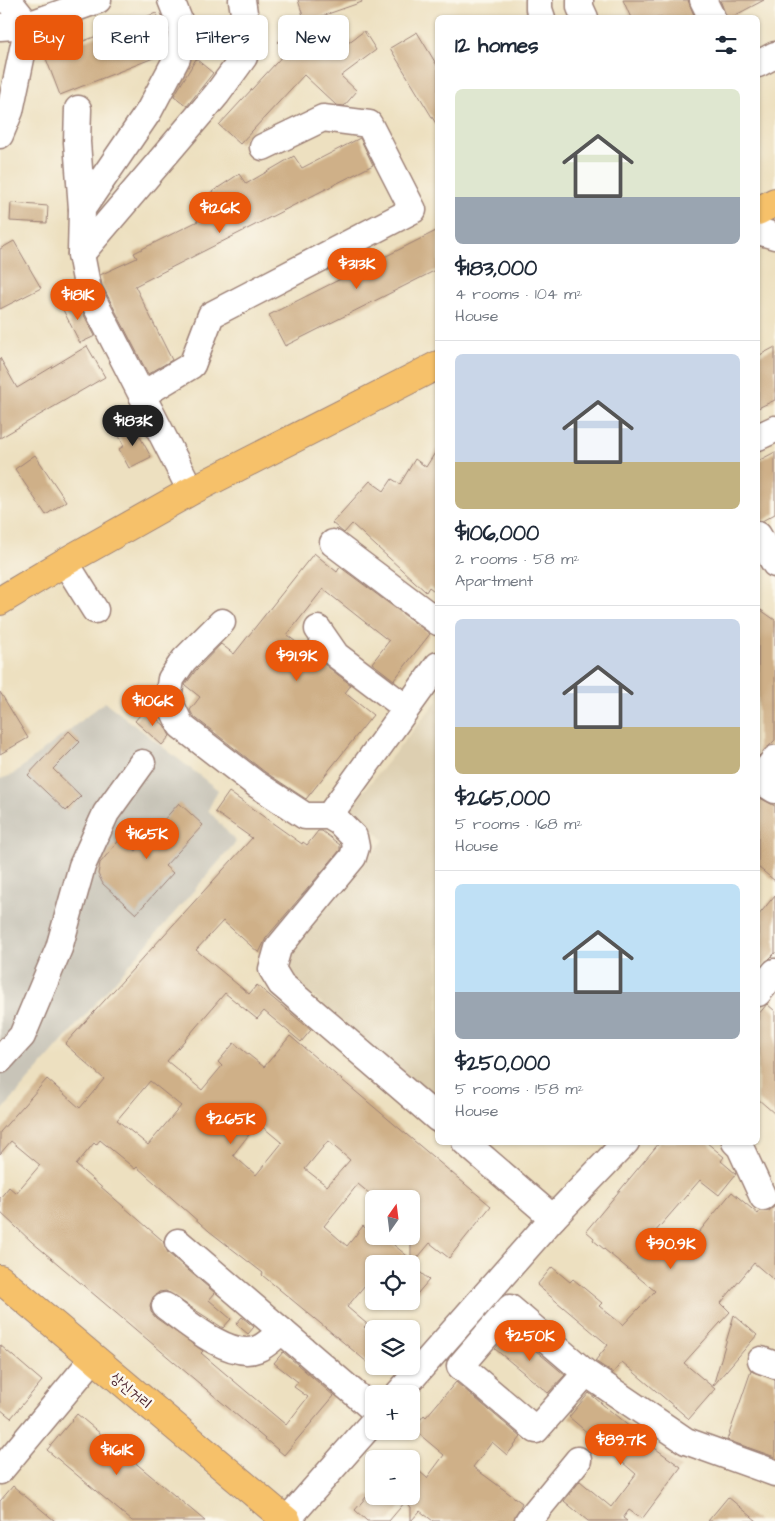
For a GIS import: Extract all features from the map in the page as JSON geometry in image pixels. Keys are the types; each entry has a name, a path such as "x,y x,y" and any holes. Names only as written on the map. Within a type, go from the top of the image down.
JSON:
{"main road":[{"path":"760,210 775,202"},
{"path":"0,601 191,491 435,366"},
{"name":"상신거리","path":"0,1279 287,1521"}],"street":[{"path":"8,0 20,15"},
{"path":"56,15 98,0"},
{"path":"82,209 149,111 177,58 182,28 171,0"},
{"path":"81,254 217,94 244,57 248,39 242,0"},
{"path":"539,0 541,15"},
{"path":"580,0 580,7 584,15"},
{"path":"703,0 710,15"},
{"path":"0,27 15,26"},
{"path":"760,63 775,55"},
{"path":"0,135 10,111 21,60"},
{"path":"78,108 77,142 82,209 81,254 88,290 191,491"},
{"path":"142,396 192,366 211,315 412,210 368,124 323,118 263,147"},
{"path":"760,232 775,236"},
{"path":"760,436 775,429"},
{"path":"764,533 775,564"},
{"path":"333,543 435,620"},
{"path":"65,562 95,610"},
{"path":"222,622 184,660 171,679 168,699 181,726 256,784 305,816 328,816 339,822 354,838 356,847 353,857 278,948 272,968 281,984 435,1116"},
{"path":"318,629 336,655 406,708"},
{"path":"328,816 435,669"},
{"path":"760,779 775,759"},
{"path":"0,1060 22,1036 59,948 82,866 106,813 142,763"},
{"path":"760,781 775,790"},
{"path":"760,991 775,972"},
{"path":"468,1145 553,1218"},
{"path":"406,1385 553,1218 623,1145"},
{"path":"739,1145 763,1197"},
{"path":"178,1242 365,1402"},
{"path":"164,1306 206,1336 236,1351 256,1350 282,1331"},
{"path":"586,1373 536,1430 460,1366 510,1308 586,1373 686,1441 775,1473"},
{"path":"5,1456 93,1359"},
{"path":"287,1521 365,1431"},
{"path":"528,1521 578,1460"}],"shaded area":[{"path":"105,702 218,790 208,810 236,842 0,1113 0,779 12,775"},
{"path":"435,703 435,1094 432,1097 286,973 286,955 384,840 350,808"}],"building":[{"path":"298,0 361,0 362,2 325,15 303,15"},
{"path":"623,0 688,0 694,15 630,15"},
{"path":"720,0 764,0 736,15 726,15"},
{"path":"364,31 376,50 341,76 357,91 344,106 336,105 304,75 240,144 219,125 279,60 349,60 349,42"},
{"path":"417,32 435,62 435,122 390,48"},
{"path":"93,37 93,60 148,60 60,95 47,60 83,60 83,41"},
{"path":"195,60 213,73 187,106 174,96"},
{"path":"360,138 373,165 135,286 172,360 148,374 102,285 100,275 137,258 134,253 198,221 189,207 239,174 246,184 294,156 302,168"},
{"path":"11,203 48,206 47,223 10,221"},
{"path":"435,232 435,271 285,346 269,315"},
{"path":"14,241 41,288 0,309 0,249"},
{"path":"75,298 95,336 80,343 61,306"},
{"path":"87,346 105,377 0,438 0,358 17,388"},
{"path":"775,347 775,400 760,407 760,355"},
{"path":"133,424 151,457 129,468 119,449 124,446 117,432"},
{"path":"775,452 775,514 762,521 760,520 760,460"},
{"path":"435,453 435,592 429,587 426,592 352,524 344,533 332,523 370,481 384,491 392,479 400,484 415,459 426,467"},
{"path":"35,455 66,501 46,515 15,469"},
{"path":"314,553 337,572 340,567 430,634 394,680 372,663 389,641 323,589 287,635 351,685 345,693 373,715 306,799 265,772 193,716 190,710 200,697 185,685 196,670 221,644 234,654"},
{"path":"760,609 775,620 775,740 760,755"},
{"path":"0,692 28,738 0,754"},
{"path":"145,709 164,725 170,736 162,745 135,721"},
{"path":"69,731 80,742 53,769 81,796 66,811 28,775"},
{"path":"229,792 302,844 303,842 307,845 318,831 322,831 340,845 340,850 266,938 259,953 223,921 196,950 249,994 257,985 311,1030 301,1042 264,1011 257,1019 225,993 167,1061 202,1090 222,1066 218,1062 234,1043 264,1067 290,1036 491,1206 449,1258 430,1243 420,1255 411,1255 411,1245 420,1245 420,1190 365,1190 358,1184 324,1226 347,1246 363,1226 365,1228 365,1245 394,1245 406,1255 365,1255 365,1285 347,1307 365,1322 365,1360 262,1275 263,1273 209,1231 137,1167 135,1169 100,1140 96,1145 94,1143 76,1165 163,1241 168,1253 215,1293 209,1300 231,1319 223,1328 166,1291 159,1292 153,1297 150,1305 151,1312 156,1318 203,1351 201,1353 286,1425 308,1397 294,1387 298,1382 274,1363 283,1352 334,1396 284,1455 32,1242 0,1212 0,1198 9,1187 16,1193 40,1165 11,1141 0,1154 0,1132 47,1079 80,1108 104,1079 65,1044 252,838 215,812","holes":["150,1081 181,1106 148,1145 117,1120","258,1123 282,1143 256,1175 233,1155","328,1141 350,1160 327,1186 305,1169"]},
{"path":"760,798 775,806 775,881 760,869"},
{"path":"179,803 203,825 165,866 173,873 136,914 103,884 98,874 100,863 121,838 136,851"},
{"path":"775,895 775,953 760,968 760,914"},
{"path":"767,1004 775,1011 775,1114 760,1101 760,1013"},
{"path":"658,1145 710,1145 724,1157 721,1161 736,1174 719,1195 700,1180 654,1233 680,1255 732,1192 758,1214 760,1211 769,1211 775,1206 775,1281 754,1263 721,1303 730,1312 684,1363 715,1389 689,1419 622,1362 613,1373 595,1361 608,1345 537,1285 552,1267 570,1282 573,1279 602,1303 599,1306 623,1325 655,1291 593,1240 594,1238 586,1231"},
{"path":"420,1272 429,1280 420,1290"},
{"path":"734,1315 757,1335 713,1386"},
{"path":"242,1317 254,1327 248,1334 236,1324"},
{"path":"511,1330 565,1375 548,1393 495,1349"},
{"path":"0,1345 42,1381 11,1418 0,1409"},
{"path":"751,1371 775,1380 775,1457 727,1440"},
{"path":"456,1382 521,1437 507,1455 492,1442 473,1467 522,1503 513,1521 433,1521 420,1511 411,1521 411,1507 409,1505 420,1505 420,1472 427,1478 444,1455 420,1435 420,1420 424,1415 426,1417"},
{"path":"589,1393 656,1449 681,1467 642,1519 629,1510 623,1518 627,1521 588,1521 564,1501 580,1481 611,1507 636,1474 569,1417"},
{"path":"77,1414 205,1521 132,1521 47,1450"},
{"path":"13,1486 55,1521 0,1521 0,1501"},
{"path":"728,1497 757,1521 708,1521"},
{"path":"365,1498 365,1505 402,1505 389,1521 367,1521 355,1510"}]}
